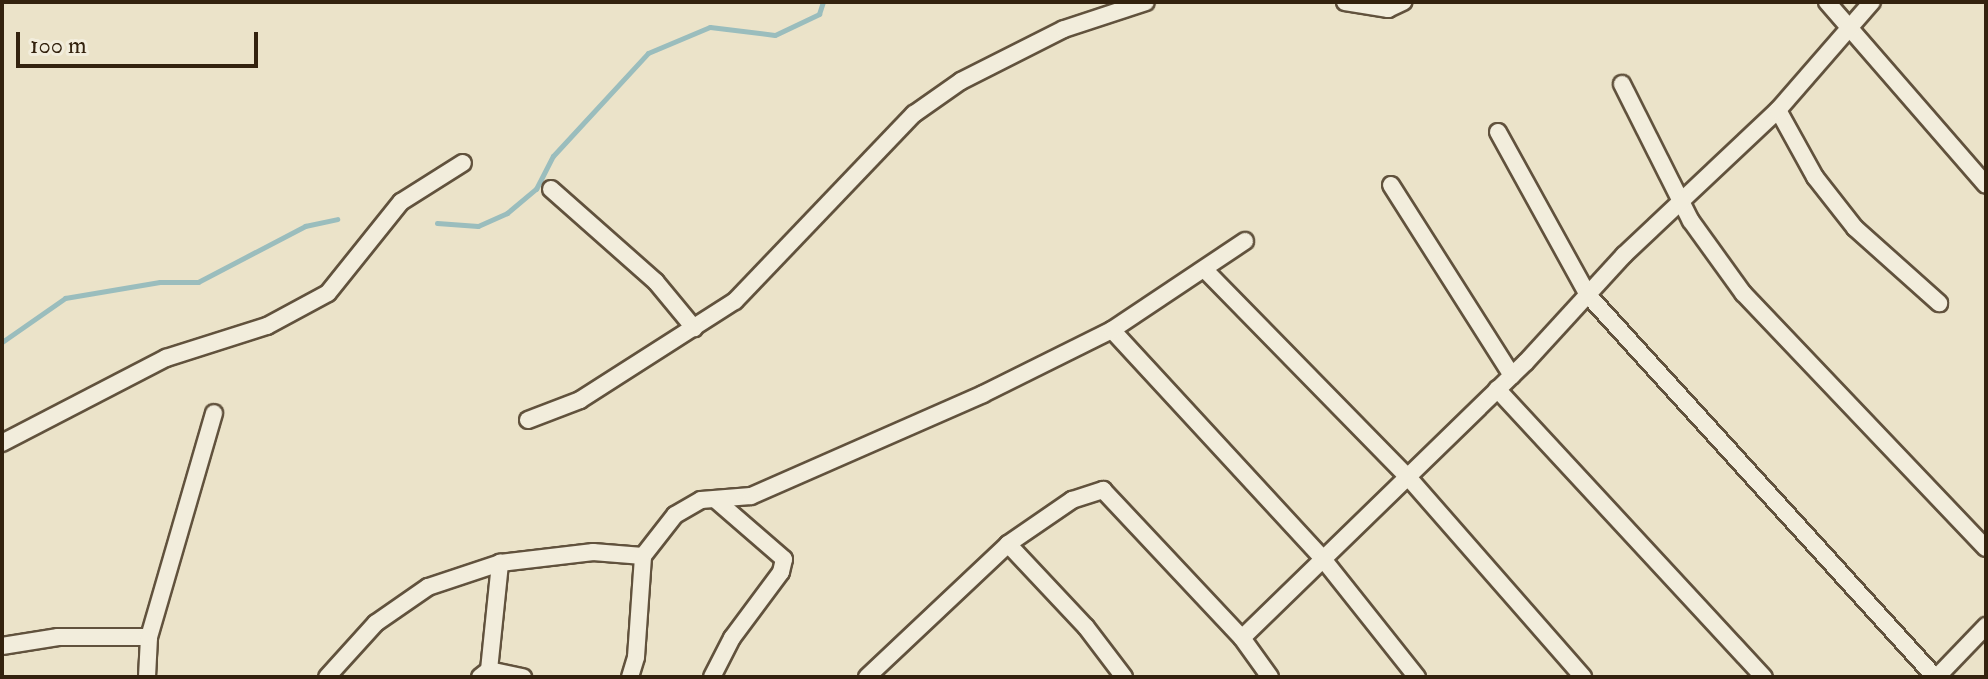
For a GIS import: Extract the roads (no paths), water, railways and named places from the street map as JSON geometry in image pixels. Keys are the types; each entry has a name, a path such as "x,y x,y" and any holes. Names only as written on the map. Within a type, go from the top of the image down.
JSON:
{"street":[{"path":"528,420 580,400 735,301 914,114 961,81 1064,29 1146,2"},
{"path":"1345,2 1388,9 1403,2"},
{"path":"1827,2 1986,185"},
{"path":"1242,638 1512,376 1588,295 1778,110 1847,27 1872,2"},
{"path":"1622,84 1683,203 1743,293 1986,548"},
{"path":"1778,110 1815,177 1855,228 1939,303"},
{"path":"1498,132 1588,295 1936,677 1986,626"},
{"path":"2,443 166,358 267,326 328,293 401,202 463,163"},
{"path":"1391,185 1512,376"},
{"path":"551,189 656,282 694,328"},
{"path":"630,677 636,657 643,556 675,515 701,500 751,496 1112,330 1206,271 1245,241"},
{"path":"1206,271 1408,477 1583,677"},
{"path":"1112,330 1323,559 1417,677"},
{"path":"1497,389 1764,677"},
{"path":"147,677 149,637 214,413"},
{"path":"867,677 1008,544 1072,500 1103,490 1242,638 1270,677"},
{"path":"712,677 732,638 781,572 784,559 717,501"},
{"path":"1008,544 1086,627 1124,677"},
{"path":"327,677 376,623 428,587 500,563 593,552 643,556"},
{"path":"500,563 484,673 523,677"},
{"path":"2,646 58,637 149,637"}],"waterway":[{"path":"437,223 478,226 507,213 536,189 553,156 648,53 710,27 775,35 819,14 823,2"},
{"path":"2,342 65,298 160,282 198,282 305,226 337,219"}]}
